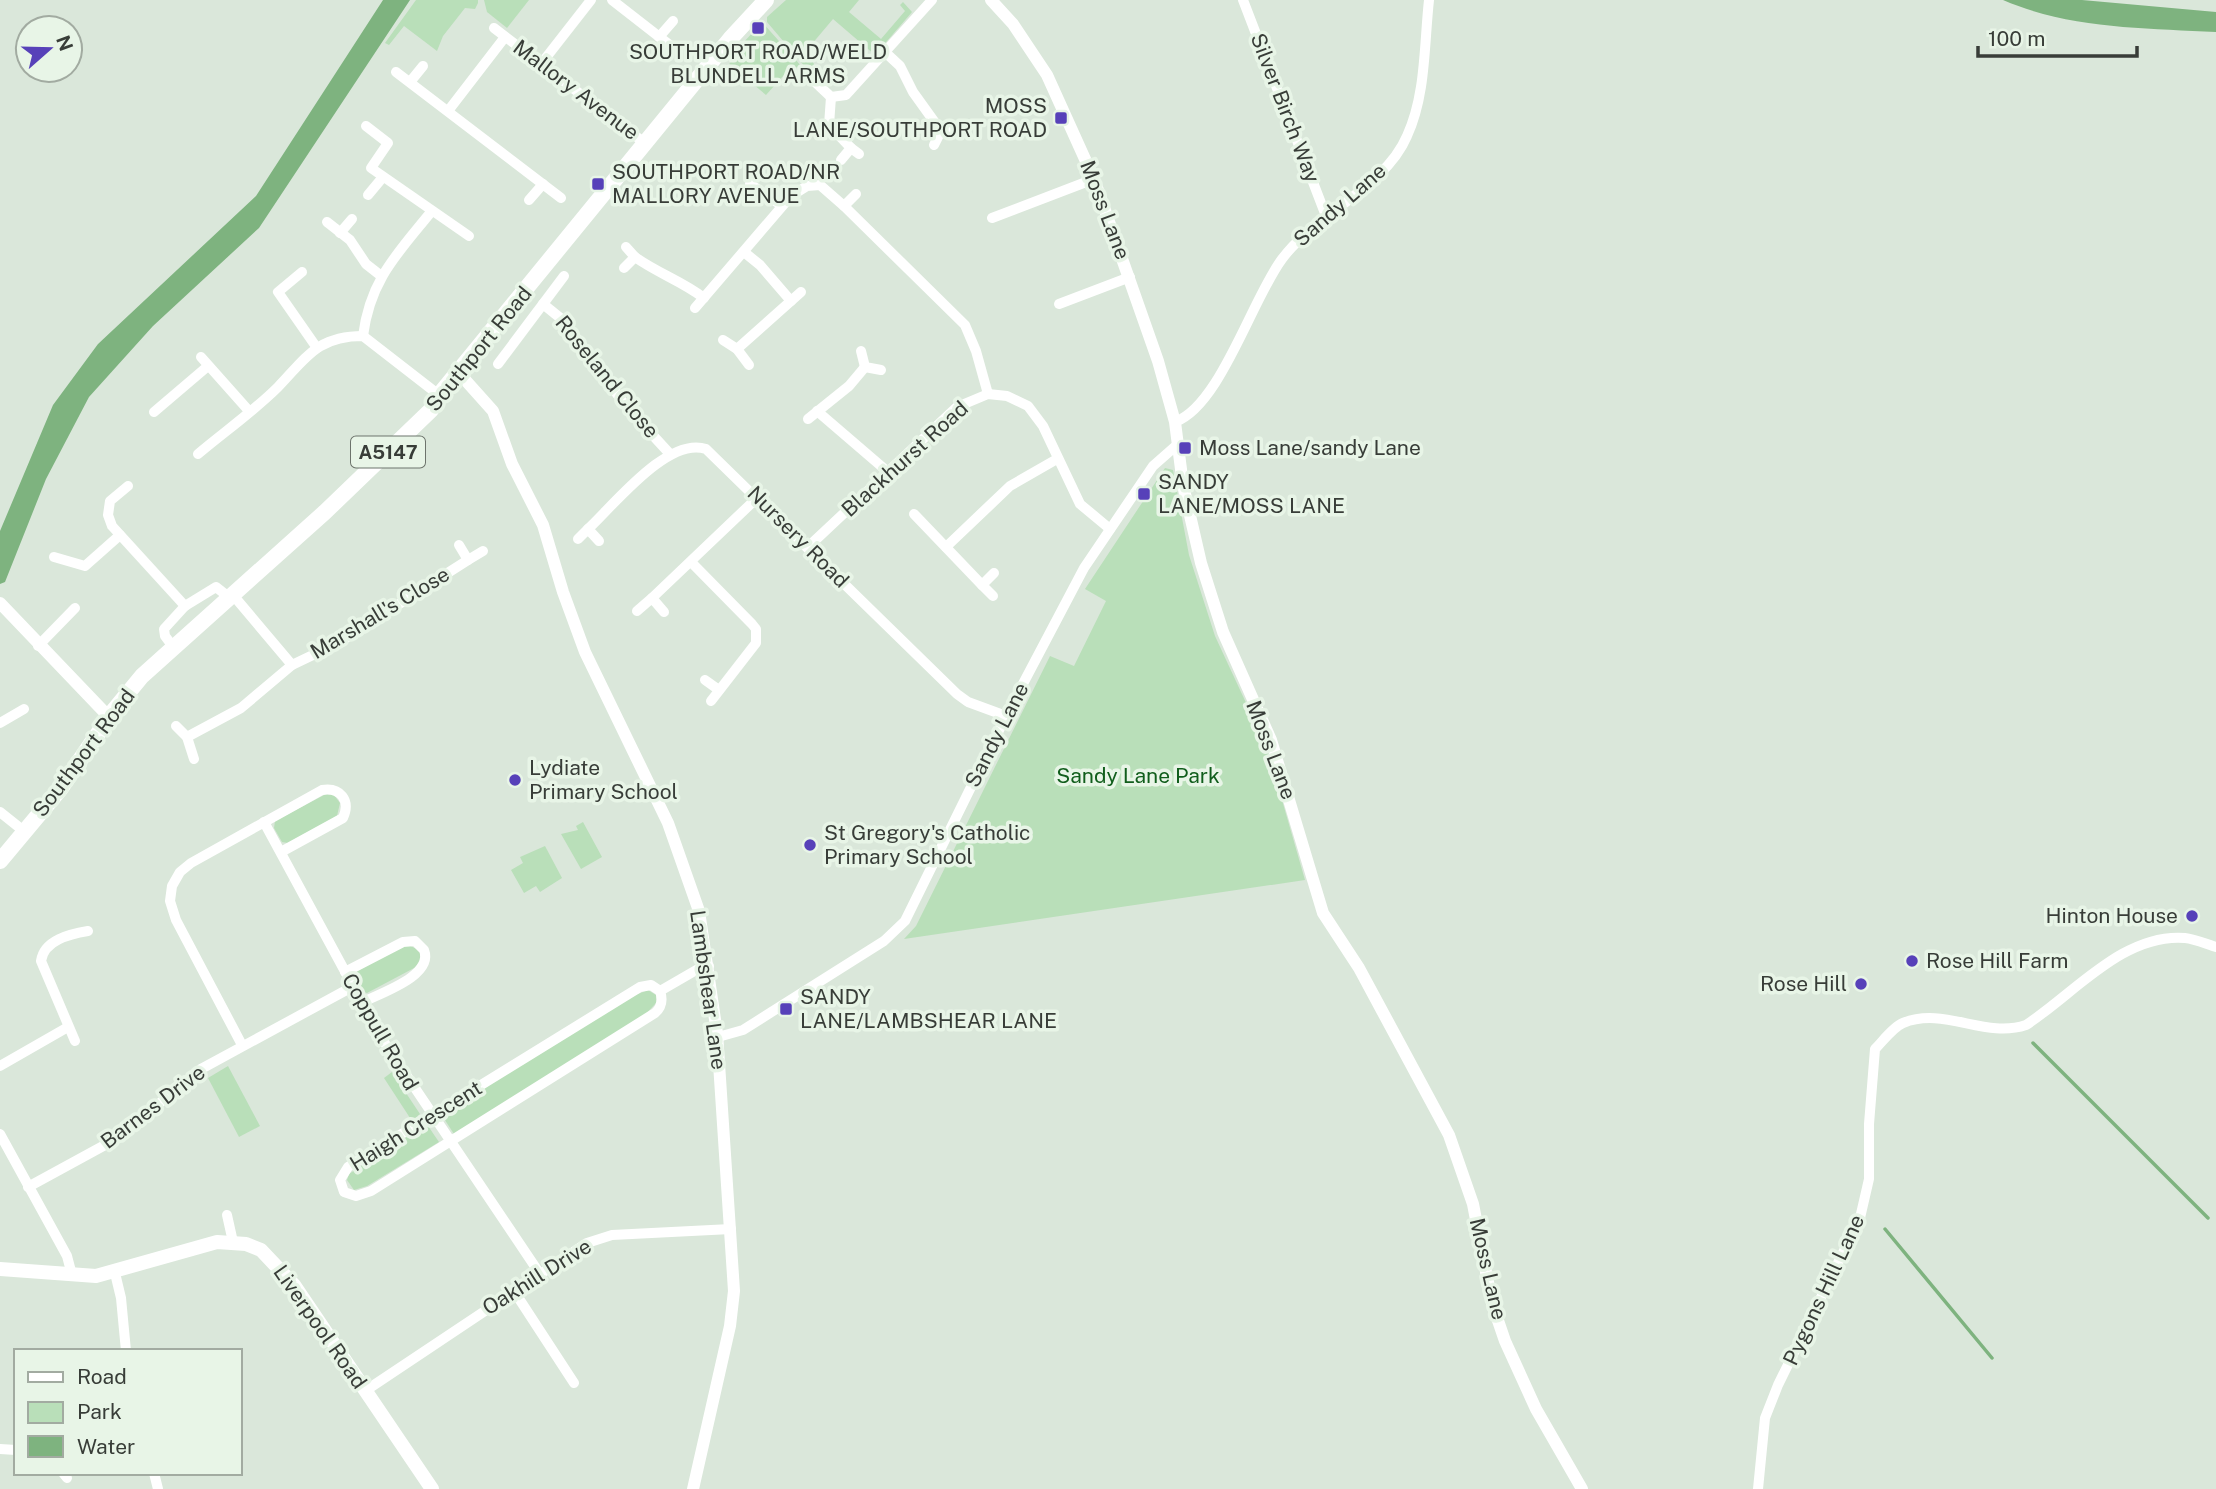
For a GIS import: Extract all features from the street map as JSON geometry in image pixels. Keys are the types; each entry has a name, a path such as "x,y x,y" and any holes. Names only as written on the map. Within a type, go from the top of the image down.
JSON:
{"main road":[{"name":"Southport Road","path":"0,861 61,788 109,717 142,676 232,596 421,419 765,0"},
{"name":"Liverpool Road","path":"0,1269 72,1275 115,1273 201,1245 233,1242 261,1250 278,1266 432,1489"}],"street":[{"path":"541,64 592,0"},
{"path":"612,0 671,46"},
{"path":"813,80 831,97 838,98 853,90 932,0"},
{"name":"Moss Lane","path":"991,0 1019,33 1047,75 1094,178 1130,278 1175,422 1182,485 1205,575 1223,632 1271,740 1323,913 1359,968 1450,1135 1473,1203 1492,1303 1505,1341 1536,1409 1582,1489"},
{"name":"Silver Birch Way","path":"1243,0 1326,216"},
{"name":"Sandy Lane","path":"1175,422 1190,415 1207,395 1282,259 1326,216 1378,174 1407,138 1419,110 1429,0"},
{"path":"659,37 673,21"},
{"name":"Mallory Avenue","path":"494,28 646,144"},
{"name":"Mallory Avenue","path":"448,111 506,37"},
{"path":"886,53 900,66 913,92 941,131"},
{"path":"410,82 424,66"},
{"path":"396,72 561,198"},
{"path":"831,97 829,125 855,151 841,160"},
{"path":"366,127 388,144 371,168 469,236"},
{"path":"941,131 958,128"},
{"path":"934,145 941,131"},
{"path":"368,195 383,177"},
{"path":"992,218 1094,178"},
{"path":"529,200 543,184"},
{"path":"750,184 781,205"},
{"path":"695,308 781,205 799,190 814,185 825,188 965,325 976,351 988,394"},
{"path":"844,206 856,194"},
{"path":"363,336 365,319 380,275 431,212"},
{"path":"340,233 352,219"},
{"path":"327,222 380,275"},
{"path":"626,247 635,257 664,275 683,281 704,298"},
{"path":"744,252 760,265 791,301"},
{"path":"624,268 635,257"},
{"path":"302,272 278,292 317,348"},
{"path":"498,364 564,276"},
{"path":"1059,304 1130,278"},
{"path":"737,349 801,292"},
{"name":"Roseland Close","path":"543,303 564,321 632,413 670,454"},
{"path":"198,454 317,348 339,337 363,336 439,395"},
{"path":"723,340 737,349 749,365"},
{"path":"861,351 865,367"},
{"path":"201,357 249,411"},
{"path":"154,412 208,366"},
{"path":"865,367 881,370"},
{"path":"808,419 865,367"},
{"name":"Lambshear Lane","path":"458,373 489,403 512,464 540,519 585,652 631,740 676,842 702,923 718,1037 734,1291 730,1326 692,1489"},
{"name":"Blackhurst Road","path":"808,547 957,407 974,397 988,394 1007,396 1028,406 1043,426 1080,504 1110,529"},
{"path":"817,411 888,472"},
{"name":"Sandy Lane","path":"718,1037 743,1030 884,941 899,928 911,911 1006,716 1084,568 1153,466 1178,444"},
{"name":"Nursery Road","path":"670,454 688,446 706,449 957,694 968,702 1006,716"},
{"path":"578,539 670,454"},
{"path":"946,547 1010,486 1057,459"},
{"path":"128,486 110,500 108,515 112,526 186,606"},
{"path":"637,611 758,497"},
{"path":"914,513 993,596"},
{"path":"588,529 599,541"},
{"path":"54,557 85,566 120,535"},
{"name":"Marshall's Close","path":"459,545 468,560"},
{"name":"Marshall's Close","path":"187,737 241,708 292,665 338,643 483,551"},
{"path":"691,562 752,624 757,636 757,643 711,701"},
{"path":"982,585 994,573"},
{"path":"174,648 165,636 164,629 186,606 216,587 232,596"},
{"name":"Marshall's Close","path":"232,596 292,665"},
{"path":"652,598 664,612"},
{"path":"0,603 38,646 109,717"},
{"path":"38,646 75,608"},
{"path":"705,680 719,690"},
{"path":"0,723 24,709"},
{"path":"176,726 187,737 194,759"},
{"path":"242,1045 176,920 170,893 175,878 185,867 322,790 337,790 345,798 347,808 340,821 281,852"},
{"path":"0,812 25,832"},
{"name":"Coppull Road","path":"264,822 361,1003 448,1142 540,1274"},
{"path":"75,1041 42,968 42,955 56,941 88,931"},
{"name":"Pygons Hill Lane","path":"1758,1489 1765,1418 1769,1407 1860,1218 1869,1180 1869,1124 1875,1049 1901,1023 1926,1019 1949,1019 2008,1031 2026,1025 2134,947 2162,939 2186,938 2216,947"},
{"path":"345,972 403,942 415,941 424,950 426,962 420,972 361,1003"},
{"name":"Haigh Crescent","path":"660,991 698,969 709,966"},
{"name":"Haigh Crescent","path":"651,985 660,991 662,1003 655,1013 371,1191 356,1196 344,1192 340,1180 348,1167 432,1116 640,987 651,985"},
{"name":"Barnes Drive","path":"28,1187 116,1139 189,1077 242,1045 352,987"},
{"path":"0,1066 68,1027"},
{"path":"0,1134 4,1154 28,1187 67,1256 72,1275"},
{"path":"227,1215 233,1242"},
{"name":"Oakhill Drive","path":"365,1391 580,1247 603,1237 731,1229"},
{"path":"115,1273 121,1298 125,1349"},
{"path":"514,1291 574,1383"}],"green space":[{"path":"416,0 478,0 478,3 475,9 465,8 443,36 437,51 404,26 389,45 385,43"},
{"path":"484,0 529,0 507,28 487,12"},
{"path":"786,0 859,0 849,12 881,39 905,11 900,5 903,2 912,12 875,55 833,19 806,51 814,64 812,75 767,22 767,17"},
{"path":"762,22 811,77 797,67 784,75 766,95 729,64 732,61 729,58 761,27"},
{"name":"Sandy Lane Park","path":"1165,468 1173,470 1189,555 1215,636 1267,748 1305,880 904,939 916,926 1050,656 1074,666 1106,601 1085,589"},
{"path":"326,794 334,795 340,803 337,816 288,843 282,842 274,828 275,821"},
{"path":"583,822 602,857 581,869 561,834 578,830 576,826"},
{"path":"545,846 562,878 540,892 536,886 524,893 511,870 523,863 520,857"},
{"path":"406,944 419,950 422,958 416,967 367,993 361,991 354,973"},
{"path":"648,990 656,995 657,1002 643,1017 454,1134 441,1114 630,997"},
{"path":"228,1066 260,1126 239,1137 208,1078"},
{"path":"392,1072 420,1114 412,1121 384,1078"},
{"path":"426,1123 439,1142 367,1186 354,1190 347,1180 349,1174"}],"water":[{"path":"383,0 410,0 259,228 153,326 89,397 46,479 5,582 0,584 0,531 53,405 98,344 256,196"},
{"path":"2003,0 2082,0 2216,12 2216,32 2081,22 2028,10"}],"waterway":[{"path":"2033,1043 2208,1218"},
{"path":"1885,1229 1992,1358"}],"place":[{"name":"SOUTHPORT ROAD/WELD BLUNDELL ARMS","path":"758,28"},
{"name":"MOSS LANE/SOUTHPORT ROAD","path":"1061,118"},
{"name":"SOUTHPORT ROAD/NR MALLORY AVENUE","path":"598,184"},
{"name":"Moss Lane/sandy Lane","path":"1185,448"},
{"name":"SANDY LANE/MOSS LANE","path":"1144,494"},
{"name":"Lydiate Primary School","path":"515,780"},
{"name":"St Gregory's Catholic Primary School","path":"810,845"},
{"name":"Hinton House","path":"2192,916"},
{"name":"Rose Hill Farm","path":"1912,961"},
{"name":"Rose Hill","path":"1861,984"},
{"name":"SANDY LANE/LAMBSHEAR LANE","path":"786,1009"}]}
